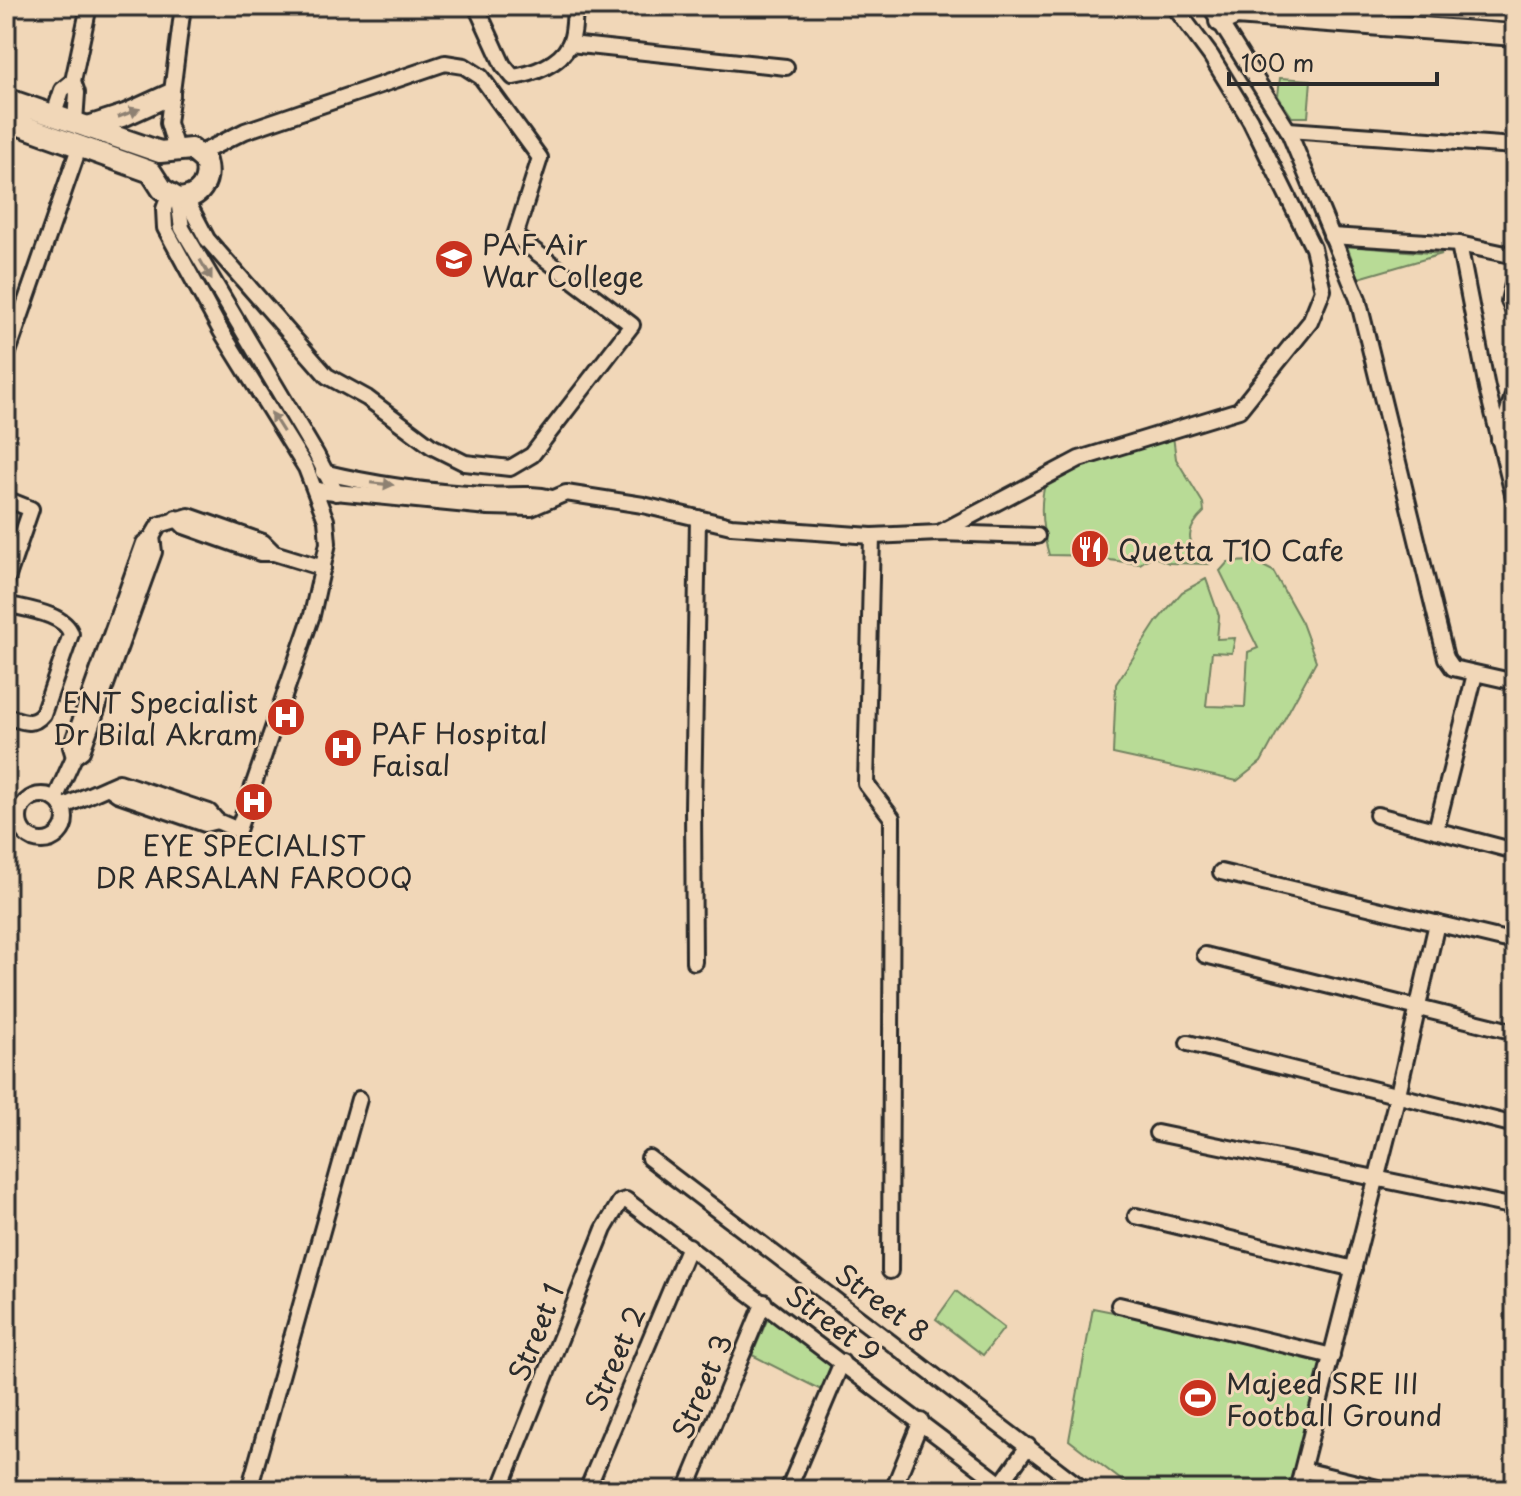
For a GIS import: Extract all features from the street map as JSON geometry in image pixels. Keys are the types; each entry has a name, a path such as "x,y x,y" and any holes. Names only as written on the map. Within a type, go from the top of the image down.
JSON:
{"street":[{"path":"7,353 81,131 73,81 89,6"},
{"path":"176,149 168,123 169,95 183,6"},
{"path":"476,6 503,65 513,77 530,75 560,58 570,44 575,6"},
{"path":"939,533 1079,459 1239,410 1310,322 1323,290 1313,248 1250,120 1211,56 1174,6"},
{"path":"1417,6 1515,12"},
{"path":"1215,14 1515,35"},
{"path":"1215,14 1288,130 1358,299 1446,658 1453,668 1515,682"},
{"path":"570,44 786,67"},
{"path":"6,99 54,114 151,172 178,198 207,239 327,376 367,398 431,446 465,463 510,468 532,455 632,325 515,236 540,158 481,77 464,66 445,63 245,131 199,154"},
{"path":"54,114 62,90 73,81"},
{"path":"81,131 169,95"},
{"path":"6,120 81,131 160,152 191,149 205,161 207,179 201,190 178,198 164,209 165,228 221,331 306,468 326,520 328,543 312,615 238,830 217,821 205,824 118,794 108,787 58,803"},
{"path":"1288,130 1515,146"},
{"path":"178,198 182,228 336,493"},
{"path":"1331,236 1459,244 1515,256"},
{"path":"1459,244 1499,441 1515,502"},
{"path":"1515,276 1509,301 1515,314"},
{"path":"1499,441 1515,389"},
{"path":"306,468 363,482 486,495 534,494 552,498"},
{"path":"315,490 531,508 566,493 643,505 731,526 872,536 939,533 1037,536"},
{"path":"6,499 31,509 6,582"},
{"path":"58,803 74,757 82,751 154,552 152,537 159,525 176,518 184,526 260,553 274,553 323,568"},
{"path":"694,962 698,518"},
{"path":"872,536 866,784 892,818 890,1271"},
{"path":"6,604 61,620 69,627 71,634 38,720 27,723 6,716"},
{"path":"1436,830 1475,674"},
{"path":"44,795 58,803 65,818 62,829 55,837 45,841 34,840 13,825 24,803 33,796 44,795"},
{"path":"1377,815 1515,851"},
{"path":"1221,872 1515,942"},
{"path":"1297,1490 1398,1094 1437,923"},
{"path":"1205,955 1515,1032"},
{"path":"1188,1043 1515,1125"},
{"path":"249,1490 359,1099"},
{"path":"1157,1133 1515,1207"},
{"name":"Street 8","path":"649,1158 1084,1490"},
{"name":"Street 9","path":"626,1200 921,1421 1002,1488"},
{"name":"Street 1","path":"500,1490 604,1229 620,1202 626,1200"},
{"path":"1136,1216 1354,1269"},
{"name":"Street 2","path":"587,1490 689,1246"},
{"name":"Street 3","path":"686,1490 764,1302"},
{"path":"1119,1305 1332,1356"},
{"path":"788,1490 842,1362"},
{"path":"893,1490 921,1421"},
{"path":"1002,1488 1028,1446"},
{"path":"1303,1470 1386,1490"}],"green space":[{"path":"1280,78 1311,80 1308,117 1292,117 1278,96"},
{"path":"1347,246 1442,254 1359,278"},
{"path":"1173,436 1176,459 1203,503 1204,512 1193,526 1190,538 1208,564 1169,563 1152,556 1140,564 1102,559 1101,556 1049,555 1042,518 1046,481 1079,465"},
{"path":"1253,561 1273,571 1302,623 1316,661 1261,762 1237,781 1113,754 1116,684 1157,621 1182,592 1206,579 1219,616 1217,639 1235,638 1232,653 1212,652 1206,706 1245,707 1248,652 1258,648 1220,571 1228,562"},
{"path":"956,1291 1004,1328 983,1355 936,1319"},
{"name":"Majeed SRE III Football Ground","path":"1093,1308 1332,1356 1295,1490 1134,1490 1069,1440"},
{"path":"771,1311 842,1362 829,1394 752,1355"}],"place":[{"name":"PAF Air War College","path":"454,259"},
{"name":"Quetta T10 Cafe","path":"1090,549"},
{"name":"ENT Specialist Dr Bilal Akram","path":"286,717"},
{"name":"PAF Hospital Faisal","path":"343,748"},
{"name":"EYE SPECIALIST DR ARSALAN FAROOQ","path":"254,802"},
{"name":"Majeed SRE III Football Ground","path":"1198,1398"}]}
